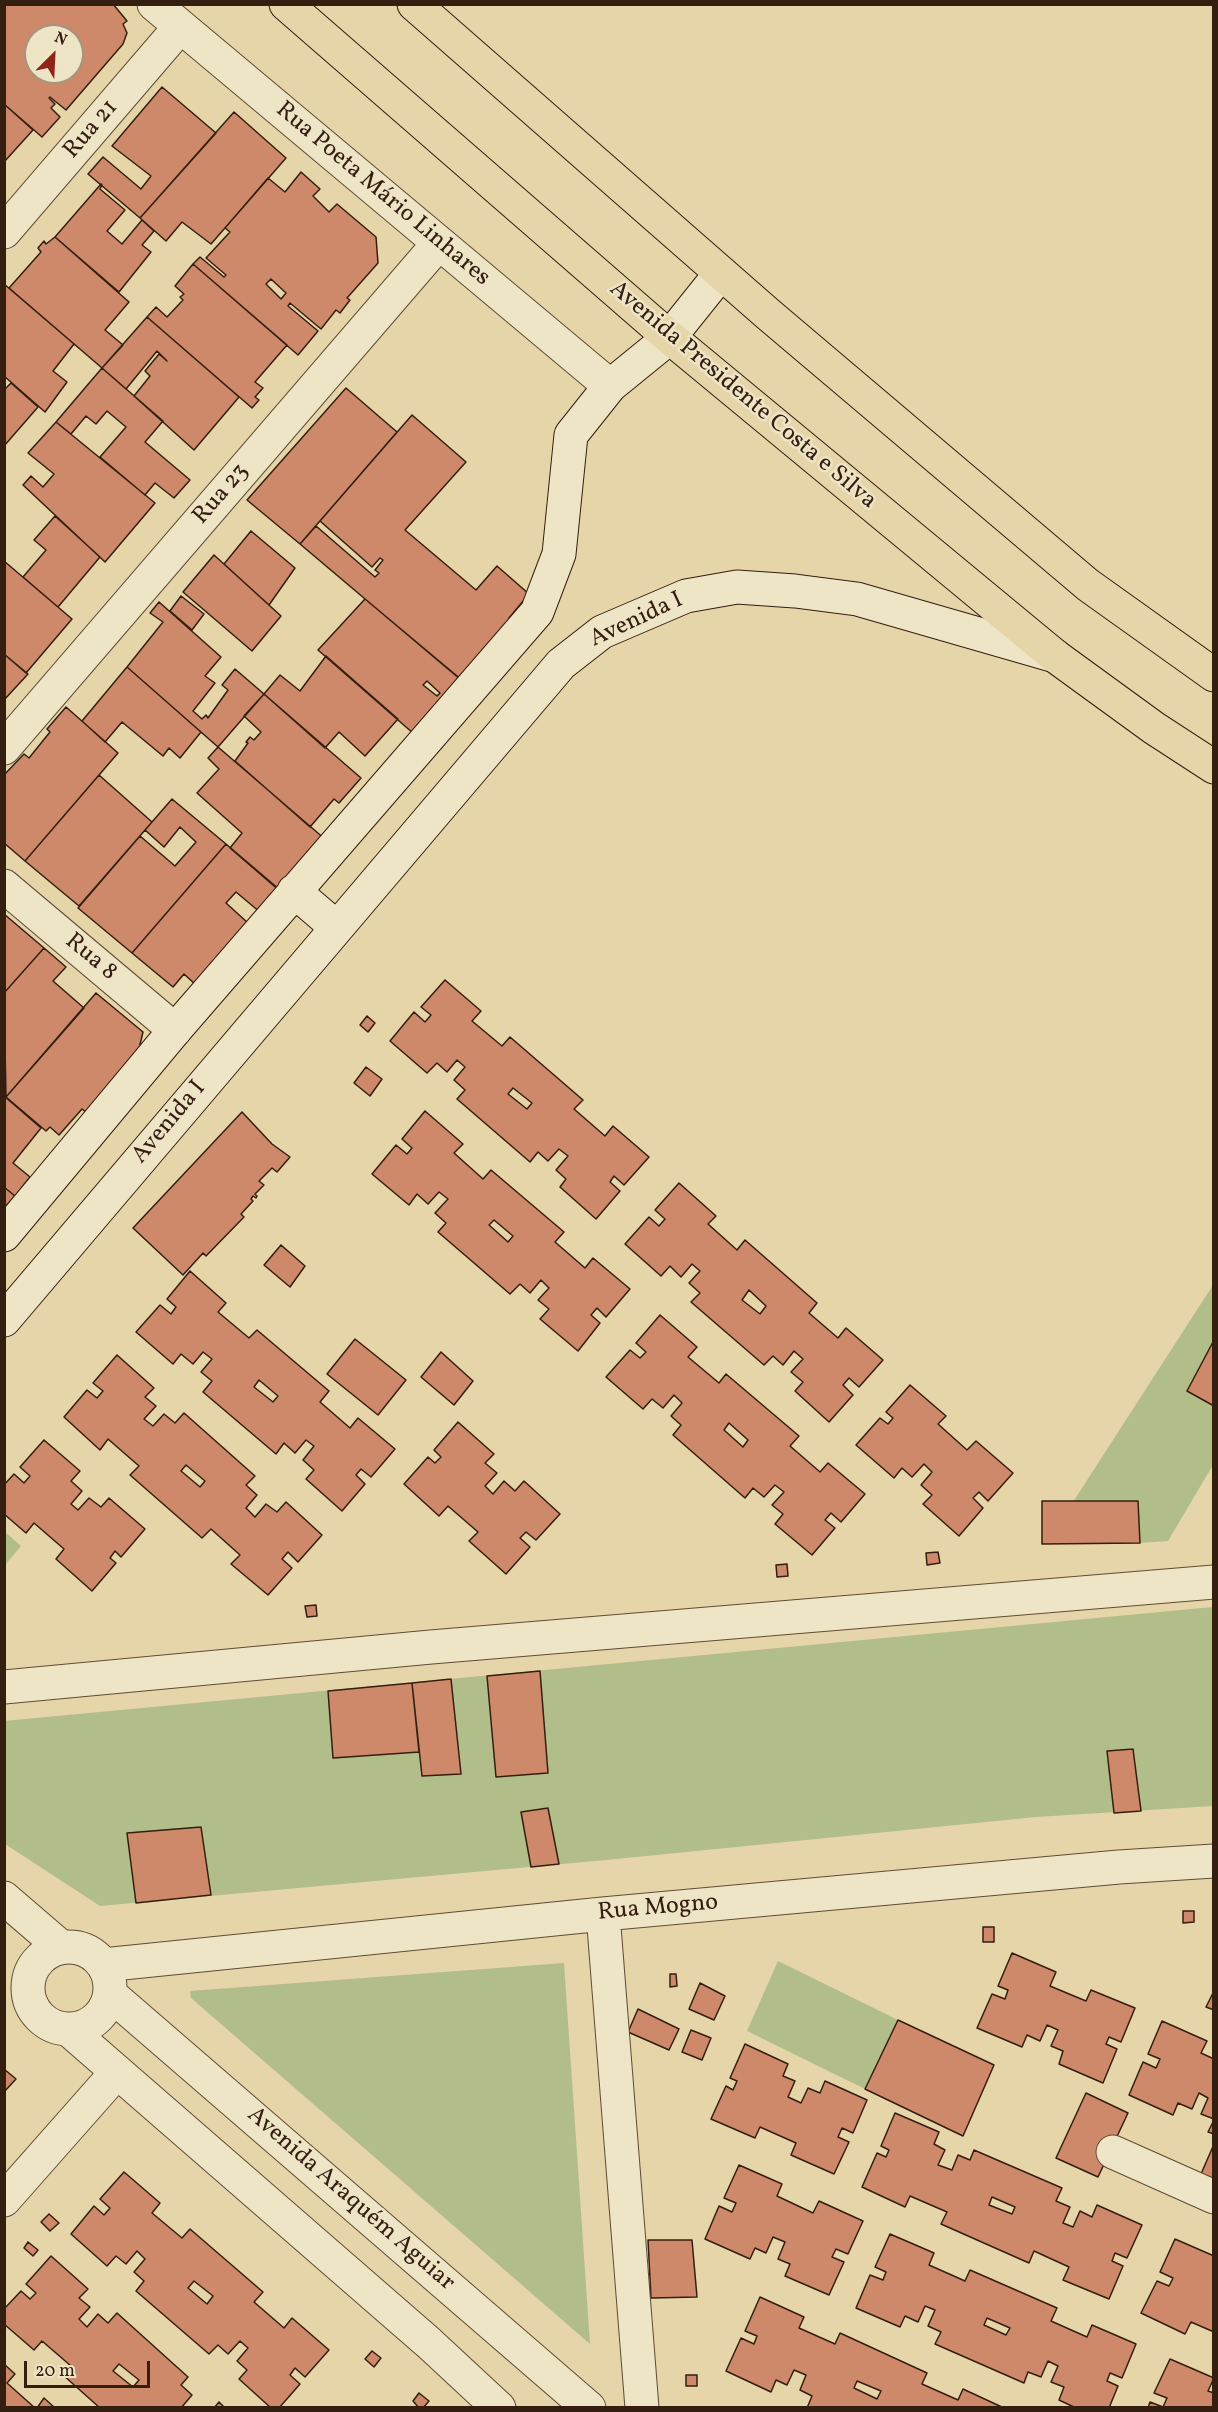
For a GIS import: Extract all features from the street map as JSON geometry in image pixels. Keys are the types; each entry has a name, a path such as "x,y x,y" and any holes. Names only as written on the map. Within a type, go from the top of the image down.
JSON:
{"main road":[{"name":"Avenida Presidente Costa e Silva","path":"286,4 669,338 1055,656 1214,767"},
{"path":"414,4 721,273 1088,585 1214,675"}],"street":[{"name":"Rua Poeta Mário Linhares","path":"154,4 610,386"},
{"name":"Rua 21","path":"4,232 180,27"},
{"name":"Rua 23","path":"4,748 439,243"},
{"path":"4,1235 175,1030 537,612 559,554 571,435 610,386 669,338 721,273"},
{"name":"Avenida I","path":"4,1320 561,663 602,632 686,596 737,587 857,599 1055,656"},
{"name":"Rua 8","path":"4,886 175,1030"},
{"path":"294,891 336,927"},
{"path":"4,1687 443,1646 1214,1582"},
{"name":"Rua Mogno","path":"107,1979 603,1914 1119,1867 1214,1861"},
{"path":"4,1898 61,1947"},
{"path":"603,1914 642,2408"},
{"path":"61,1947 85,1950 95,1956 107,1979 106,2007 98,2018 86,2026 56,2028 41,2019 16,1979 30,1974 36,1962 47,1952 61,1947"},
{"name":"Avenida Araquém Aguiar","path":"107,1979 589,2408"},
{"path":"68,2029 420,2335 499,2408"},
{"path":"4,2200 117,2072"},
{"path":"1113,2152 1214,2197"}],"green space":[{"path":"1213,1285 1213,1465 1168,1541 1140,1543 1073,1502"},
{"path":"5,1532 21,1546 5,1565"},
{"path":"1213,1607 1213,1806 1036,1817 606,1860 100,1906 5,1844 4,1721"},
{"path":"778,1961 898,2020 865,2089 747,2031"},
{"path":"564,1963 590,2344 191,1998 190,1991"}],"building":[{"path":"4,4 113,4 127,21 123,24 127,33 123,44 66,110 49,98 55,104 51,108 60,117 42,137 4,104"},
{"path":"162,87 216,133 140,218 88,174 103,157 141,189 151,176 112,146"},
{"path":"4,104 33,130 4,162"},
{"path":"234,112 286,158 211,244 182,222 166,241 140,218"},
{"path":"301,172 320,189 313,196 329,212 337,204 376,237 378,263 347,298 350,300 340,313 336,310 321,329 290,303 288,306 318,331 298,355 193,264 200,257 224,277 226,275 206,258 230,232 225,228 268,178 285,192","holes":["271,279 286,293 281,299 266,284"]},
{"path":"101,184 100,189 125,210 107,231 122,244 142,220 154,231 142,245 151,252 119,292 55,237"},
{"path":"55,237 129,302 105,330 123,345 102,368 9,288 41,252 38,248 44,241 46,244"},
{"path":"193,264 287,345 255,382 263,388 255,397 259,400 252,408 147,317 156,307 167,317 183,300 180,297 184,294 175,286"},
{"path":"4,284 74,344 53,371 67,382 45,412 4,376"},
{"path":"147,317 239,397 194,450 134,396 150,376 145,371 159,354 167,361 157,351 126,389 102,368"},
{"path":"102,368 163,421 145,442 190,480 174,498 155,483 145,495 100,457 126,427 107,411 96,424 86,416 71,434 56,422"},
{"path":"11,383 38,407 4,446 4,390"},
{"path":"346,388 397,432 300,544 247,500"},
{"path":"412,415 466,462 405,530 476,590 497,566 529,594 509,618 511,620 461,680 300,544 316,526 375,577 379,573 375,570 383,560 380,558 372,567 320,521"},
{"path":"56,422 155,503 105,562 23,485 31,476 43,487 54,474 28,453"},
{"path":"55,516 100,557 58,607 23,577 46,550 34,540"},
{"path":"251,531 295,568 269,605 224,564"},
{"path":"214,555 281,616 252,651 183,592"},
{"path":"4,561 72,619 26,673 4,654"},
{"path":"181,596 204,614 192,630 170,611"},
{"path":"365,599 463,681 414,734 318,650","holes":["427,681 440,693 437,696 423,685"]},
{"path":"159,602 221,657 205,676 215,683 193,711 202,719 206,715 208,718 228,690 222,685 235,669 264,694 218,747 127,667 163,622 150,613"},
{"path":"4,654 28,674 4,700"},
{"path":"326,656 398,719 365,756 339,732 325,748 264,694 280,675 300,691"},
{"path":"127,667 201,732 180,758 169,748 163,756 122,722 105,742 82,721"},
{"path":"264,694 361,778 339,803 334,799 310,827 235,761 250,737 254,740 261,732 244,716"},
{"path":"66,707 118,753 25,861 4,843 4,775 24,754 29,758 50,732 47,729"},
{"path":"218,747 326,840 281,892 230,848 242,833 197,793 219,769 208,758"},
{"path":"99,775 152,822 79,906 25,861"},
{"path":"172,799 226,844 132,953 78,908 140,836 175,866 196,842 180,827 164,847 145,830"},
{"path":"226,844 280,890 261,913 236,892 226,903 248,923 196,985 184,974 173,987 132,953"},
{"path":"4,914 44,948 4,993"},
{"path":"44,948 66,967 53,981 84,1008 6,1097 4,993"},
{"path":"445,980 481,1011 472,1021 502,1046 510,1037 583,1100 574,1109 605,1136 613,1126 649,1157 624,1185 614,1176 610,1182 620,1191 596,1219 560,1187 566,1179 556,1170 568,1156 559,1149 548,1161 538,1152 530,1162 457,1099 465,1090 454,1080 465,1067 457,1060 447,1072 437,1063 427,1073 390,1041 414,1012 425,1022 431,1015 421,1007","holes":["513,1088 532,1103 527,1109 508,1094"]},
{"path":"96,993 143,1032 138,1053 87,1113 82,1109 59,1135 50,1127 46,1131 6,1097"},
{"path":"367,1016 375,1023 368,1032 360,1025"},
{"path":"366,1067 382,1079 370,1096 354,1083"},
{"path":"4,1096 41,1128 13,1163 30,1177 15,1196 4,1187"},
{"path":"425,1111 463,1144 454,1153 483,1179 491,1170 564,1232 555,1242 585,1268 593,1258 630,1289 606,1317 597,1308 591,1315 600,1323 578,1351 540,1319 549,1309 538,1300 549,1288 541,1280 530,1293 520,1284 510,1294 438,1232 446,1223 435,1213 448,1199 439,1192 428,1204 417,1194 409,1205 372,1174 396,1145 407,1154 412,1148 402,1139","holes":["494,1220 513,1236 508,1242 489,1225"]},
{"path":"242,1112 272,1144 290,1157 277,1172 272,1168 259,1181 264,1185 255,1194 256,1198 253,1196 251,1199 253,1201 241,1214 244,1217 206,1256 203,1253 183,1275 133,1228"},
{"path":"679,1183 716,1216 708,1224 737,1250 745,1240 817,1303 809,1313 838,1338 846,1328 883,1360 859,1387 849,1378 843,1385 853,1395 829,1422 795,1391 803,1382 791,1372 803,1359 794,1351 783,1365 773,1356 764,1365 691,1302 700,1293 689,1283 700,1271 692,1264 681,1277 670,1266 661,1276 625,1244 649,1217 659,1226 665,1219 655,1210","holes":["749,1290 766,1306 760,1314 742,1300"]},
{"path":"4,1187 15,1196 4,1208"},
{"path":"281,1245 305,1266 290,1287 264,1265"},
{"path":"190,1271 226,1303 218,1312 249,1338 257,1330 329,1391 320,1402 350,1428 358,1418 395,1449 371,1477 361,1469 356,1475 365,1484 342,1511 306,1479 314,1470 303,1460 314,1446 306,1440 295,1453 284,1443 276,1454 203,1392 212,1381 201,1372 212,1359 203,1352 193,1364 181,1354 173,1364 136,1332 160,1305 171,1314 176,1307 167,1299","holes":["259,1380 278,1396 273,1402 254,1387"]},
{"path":"660,1315 697,1347 688,1357 719,1383 726,1374 799,1436 790,1446 820,1472 828,1463 865,1494 841,1522 831,1513 825,1520 835,1528 812,1555 775,1524 783,1514 772,1505 784,1492 775,1485 764,1497 753,1488 745,1498 673,1435 681,1425 671,1416 682,1403 674,1395 663,1408 652,1399 643,1409 606,1377 630,1350 640,1358 646,1352 636,1343","holes":["729,1423 748,1440 743,1447 724,1430"]},
{"path":"355,1339 406,1380 378,1415 327,1374"},
{"path":"1214,1340 1214,1406 1187,1391"},
{"path":"441,1352 473,1381 454,1405 421,1377"},
{"path":"117,1355 154,1388 145,1397 156,1406 144,1419 153,1426 164,1414 175,1423 184,1413 255,1476 246,1485 257,1495 246,1508 255,1517 266,1504 277,1512 286,1502 322,1535 298,1562 288,1552 282,1559 292,1568 268,1595 231,1564 240,1555 211,1529 202,1538 130,1475 139,1466 108,1439 100,1450 64,1417 87,1390 97,1398 103,1391 93,1383","holes":["186,1465 205,1481 200,1487 181,1471"]},
{"path":"910,1385 946,1416 938,1424 967,1450 976,1441 1013,1473 988,1501 979,1492 973,1498 983,1508 959,1536 923,1504 932,1495 921,1485 932,1472 924,1464 912,1477 902,1468 894,1478 856,1445 880,1418 888,1424 893,1418 886,1412"},
{"path":"458,1422 494,1454 485,1463 497,1473 485,1486 493,1494 504,1481 515,1491 524,1481 560,1514 536,1540 526,1532 520,1538 530,1547 506,1574 469,1541 478,1532 448,1506 439,1516 404,1484 428,1457 435,1463 441,1457 434,1450"},
{"path":"44,1440 80,1471 71,1481 82,1491 71,1504 78,1510 89,1498 101,1507 109,1498 145,1529 121,1557 115,1551 110,1558 116,1563 92,1591 56,1559 64,1549 34,1523 26,1533 4,1514 4,1485 14,1474 24,1483 30,1476 20,1467"},
{"path":"1042,1501 1138,1501 1140,1543 1042,1544"},
{"path":"938,1552 940,1563 927,1565 926,1553"},
{"path":"787,1564 788,1576 777,1577 776,1565"},
{"path":"316,1605 317,1616 307,1617 305,1606"},
{"path":"540,1671 548,1773 496,1777 487,1676"},
{"path":"451,1679 461,1774 422,1776 412,1683"},
{"path":"412,1683 419,1752 333,1758 328,1691"},
{"path":"1133,1749 1141,1811 1114,1813 1107,1751"},
{"path":"548,1808 559,1864 531,1867 521,1812"},
{"path":"201,1827 211,1895 136,1903 127,1833"},
{"path":"1183,1911 1194,1911 1194,1922 1183,1923"},
{"path":"983,1927 994,1927 994,1942 983,1942"},
{"path":"1012,1953 1056,1972 1050,1986 1086,2001 1091,1990 1135,2008 1121,2042 1109,2037 1106,2044 1117,2049 1103,2083 1059,2064 1063,2051 1051,2046 1058,2030 1047,2025 1040,2041 1027,2035 1022,2047 977,2028 992,1994 1005,1999 1008,1990 998,1986"},
{"path":"670,1974 676,1974 677,1986 670,1987"},
{"path":"700,1983 725,1996 714,2020 689,2009"},
{"path":"1214,1991 1214,2010 1206,2007"},
{"path":"638,2009 679,2029 669,2050 628,2032"},
{"path":"898,2020 994,2065 963,2136 865,2089"},
{"path":"1162,2021 1207,2041 1201,2053 1214,2059 1214,2119 1201,2114 1208,2098 1199,2093 1192,2109 1178,2103 1173,2115 1129,2095 1143,2062 1156,2068 1160,2059 1148,2054"},
{"path":"691,2030 711,2038 702,2060 682,2052"},
{"path":"745,2044 788,2064 783,2076 795,2081 788,2097 801,2103 808,2088 820,2093 825,2081 867,2100 853,2133 842,2128 838,2137 849,2142 834,2174 791,2155 796,2143 760,2127 755,2138 711,2119 726,2086 733,2090 737,2081 730,2078"},
{"path":"4,2069 16,2079 4,2092"},
{"path":"1086,2093 1128,2113 1098,2177 1056,2158"},
{"path":"895,2113 939,2132 934,2144 945,2150 938,2165 952,2170 958,2155 970,2160 974,2150 1062,2188 1056,2201 1070,2207 1063,2223 1073,2227 1080,2211 1092,2217 1097,2205 1142,2225 1127,2258 1115,2253 1112,2261 1123,2266 1109,2299 1063,2280 1069,2267 1034,2251 1029,2263 941,2224 947,2212 910,2196 905,2207 862,2187 877,2153 886,2157 889,2150 881,2146","holes":["992,2197 1015,2207 1012,2214 989,2205"]},
{"path":"1214,2120 1214,2134 1208,2132"},
{"path":"1214,2144 1214,2179 1201,2174"},
{"path":"739,2165 782,2184 777,2196 813,2213 819,2201 863,2221 848,2254 836,2249 832,2257 844,2262 829,2295 785,2276 790,2264 778,2259 785,2242 773,2237 766,2253 755,2248 750,2259 705,2239 719,2206 732,2212 736,2203 724,2198"},
{"path":"124,2172 160,2203 152,2213 182,2238 190,2229 263,2292 254,2302 284,2328 292,2318 329,2350 305,2377 295,2368 290,2375 300,2384 279,2408 271,2408 239,2379 247,2370 237,2361 248,2348 240,2341 228,2354 218,2345 209,2354 136,2291 144,2281 134,2272 145,2259 137,2251 126,2264 116,2256 107,2266 71,2234 94,2206 104,2215 110,2208 100,2199","holes":["194,2281 213,2296 207,2304 188,2288"]},
{"path":"49,2214 59,2223 50,2231 41,2222"},
{"path":"890,2234 934,2253 929,2265 965,2281 970,2270 1057,2308 1051,2321 1087,2337 1092,2325 1136,2344 1122,2378 1110,2373 1107,2381 1118,2386 1109,2408 1076,2408 1059,2400 1064,2387 1051,2382 1058,2366 1048,2361 1041,2377 1028,2372 1024,2383 935,2344 941,2332 928,2326 935,2310 925,2306 918,2322 905,2316 900,2327 856,2308 870,2275 883,2280 886,2272 875,2267","holes":["987,2318 1010,2328 1006,2335 984,2325"]},
{"path":"1175,2239 1214,2256 1214,2332 1191,2322 1185,2334 1141,2313 1157,2281 1169,2286 1173,2278 1160,2272"},
{"path":"648,2240 692,2240 697,2297 651,2298"},
{"path":"28,2242 38,2250 33,2256 24,2248"},
{"path":"51,2256 88,2289 79,2298 90,2307 79,2319 87,2327 98,2314 108,2323 117,2313 188,2377 181,2385 192,2395 181,2408 100,2408 63,2375 71,2366 42,2341 34,2350 4,2324 4,2309 21,2291 30,2299 36,2293 26,2284","holes":["119,2364 139,2380 133,2387 113,2371"]},
{"path":"760,2297 804,2317 799,2328 835,2344 840,2333 927,2373 922,2384 958,2400 963,2389 1004,2408 807,2408 812,2396 800,2390 806,2375 794,2370 787,2385 776,2380 771,2392 726,2371 741,2338 754,2344 757,2336 745,2331","holes":["857,2381 881,2391 877,2399 854,2388"]},
{"path":"372,2351 381,2358 374,2367 365,2359"},
{"path":"1170,2359 1214,2378 1208,2391 1214,2393 1214,2408 1148,2408 1150,2402 1163,2407 1167,2398 1154,2393"},
{"path":"4,2364 15,2374 7,2383 35,2408 4,2408"},
{"path":"686,2375 697,2375 697,2386 686,2386"},
{"path":"419,2393 429,2401 423,2408 419,2408 413,2401"},
{"path":"44,2398 55,2408 37,2408"},
{"path":"219,2402 225,2408 214,2408"}]}
